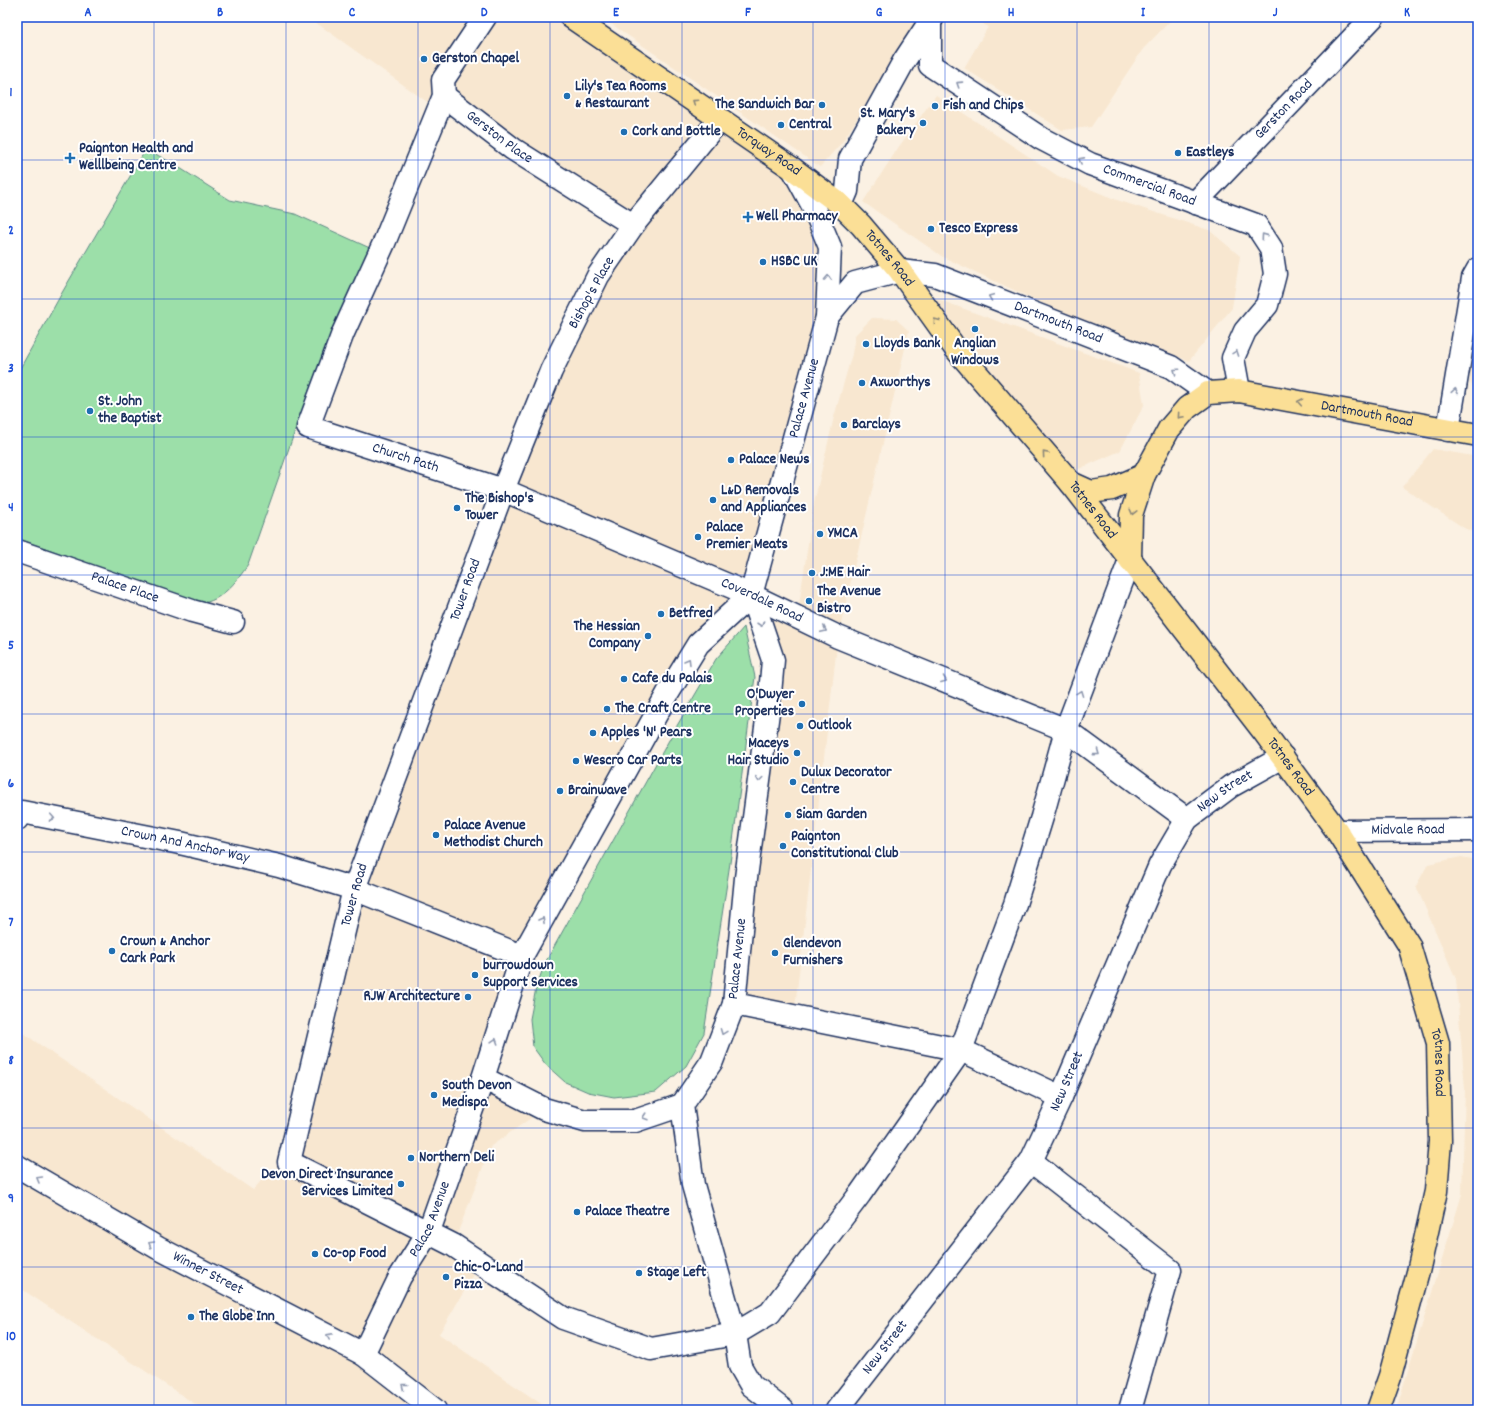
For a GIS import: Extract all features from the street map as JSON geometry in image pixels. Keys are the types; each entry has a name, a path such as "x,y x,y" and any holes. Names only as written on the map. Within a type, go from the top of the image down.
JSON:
{"main road":[{"name":"Torquay Road","path":"571,17 793,169 841,205 861,225"},
{"name":"Totnes Road","path":"861,225 900,271 955,348 1071,483 1283,757 1337,830 1409,945 1438,1043 1440,1141 1436,1191 1416,1279 1390,1376 1378,1410"},
{"name":"Dartmouth Road","path":"1208,393 1239,391 1478,435"},
{"path":"1130,560 1131,515 1144,475 1169,429 1187,408 1208,393"},
{"path":"1071,483 1091,492 1112,489 1144,475"}],"street":[{"path":"444,96 443,80 485,17"},
{"name":"Gerston Road","path":"1195,203 1373,17"},
{"path":"841,205 847,191 850,160 904,61 930,18"},
{"name":"Commercial Road","path":"930,18 930,65 1042,139 1090,164 1256,225 1271,248 1275,274 1266,305 1245,331 1233,358 1239,391"},
{"name":"Gerston Place","path":"444,96 513,150 633,225"},
{"name":"Church Path","path":"444,96 384,243 342,334 308,427 503,490"},
{"name":"Bishop's Place","path":"503,490 551,371 598,276 633,225 720,118"},
{"name":"Palace Avenue","path":"363,1354 400,1277 429,1231 483,1078 522,956 668,693 698,644 751,595 827,317 830,247 813,206 793,169"},
{"path":"1448,430 1473,278 1478,269"},
{"name":"Palace Avenue","path":"827,317 855,283 900,271"},
{"name":"Dartmouth Road","path":"900,271 934,276 1171,367 1208,393"},
{"name":"Coverdale Road","path":"503,490 751,595 838,636 1066,730 1187,819"},
{"name":"Tower Road","path":"429,1231 289,1162 354,889 503,490"},
{"name":"Palace Place","path":"17,551 192,611 233,622"},
{"path":"429,1231 490,1268 563,1318 651,1349 735,1334 770,1313 860,1194 961,1050 1015,904 1042,817 1066,730 1130,560"},
{"name":"Palace Avenue","path":"682,1105 712,1061 734,1004 746,878 770,705 773,660 751,595"},
{"name":"New Street","path":"837,1410 1031,1161 1061,1097 1160,865 1187,819 1231,786 1283,757"},
{"name":"Crown And Anchor Way","path":"17,818 22,812 279,866 354,889 522,956"},
{"name":"Midvale Road","path":"1337,830 1478,830"},
{"path":"734,1004 961,1050 1061,1097"},
{"path":"483,1078 544,1109 585,1122 635,1121 682,1105 693,1185 735,1334 740,1366 751,1385 783,1410"},
{"path":"1031,1161 1170,1270 1130,1410"},
{"name":"Winner Street","path":"17,1166 158,1248 363,1354 435,1410"}],"shaded area":[{"path":"308,17 571,17 793,169 830,247 827,317 751,595 838,637 794,1016 734,1004 769,705 751,596 698,644 554,898 483,1078 544,1109 491,1146 453,1245 473,1276 439,1334 550,1410 204,1410 17,1286 17,1029 253,1190 267,1174 289,1162 354,889 503,490 633,226 455,104 447,116"},
{"path":"601,17 917,17 920,19 843,141 820,167"},
{"path":"973,17 1174,17 1143,49 1091,127 1062,130 964,68 988,27"},
{"path":"936,95 1058,176 1117,200 1209,230 1240,256 1232,308 1189,361 1061,312 943,257 863,202 898,148"},
{"path":"929,296 1139,373 1144,405 1120,451 1074,471"},
{"path":"1478,311 1478,396 1470,382 1470,366"},
{"path":"872,318 896,319 909,331 840,628 798,612 814,503 834,417 852,354 855,335"},
{"path":"1433,449 1478,457 1478,534 1464,528 1402,487"},
{"path":"1461,857 1478,860 1478,1410 1396,1410 1462,1194 1465,1089 1456,979 1416,886 1428,864"}],"green space":[{"path":"146,149 172,163 230,200 295,214 372,249 350,290 308,413 296,428 248,565 232,585 219,597 203,603 195,603 180,596 17,538 17,374 63,291"},
{"path":"744,627 755,677 730,863 704,1033 686,1066 656,1092 614,1097 588,1092 565,1082 546,1065 533,1047 530,1019 536,988 545,963 678,724 716,659"}],"place":[{"name":"Gerston Chapel","path":"424,59"},
{"name":"Lily's Tea Rooms & Restaurant","path":"567,96"},
{"name":"The Sandwich Bar","path":"822,105"},
{"name":"Fish and Chips","path":"935,106"},
{"name":"St. Mary's Bakery","path":"923,123"},
{"name":"Central","path":"781,125"},
{"name":"Cork and Bottle","path":"624,132"},
{"name":"Eastleys","path":"1178,153"},
{"name":"Paignton Health and Welllbeing Centre","path":"70,158"},
{"name":"Well Pharmacy","path":"748,217"},
{"name":"Tesco Express","path":"931,229"},
{"name":"HSBC UK","path":"763,262"},
{"name":"Anglian Windows","path":"975,329"},
{"name":"Lloyds Bank","path":"866,344"},
{"name":"Axworthys","path":"862,383"},
{"name":"St. John the Baptist","path":"90,411"},
{"name":"Barclays","path":"844,425"},
{"name":"Palace News","path":"731,460"},
{"name":"L&D Removals and Appliances","path":"713,500"},
{"name":"The Bishop's Tower","path":"457,508"},
{"name":"YMCA","path":"820,534"},
{"name":"Palace Premier Meats","path":"698,537"},
{"name":"J:ME Hair","path":"812,573"},
{"name":"The Avenue Bistro","path":"809,601"},
{"name":"Betfred","path":"661,614"},
{"name":"The Hessian Company","path":"648,636"},
{"name":"Cafe du Palais","path":"624,679"},
{"name":"O'Dwyer Properties","path":"802,704"},
{"name":"The Craft Centre","path":"607,709"},
{"name":"Outlook","path":"800,726"},
{"name":"Apples 'N' Pears","path":"593,733"},
{"name":"Maceys Hair Studio","path":"797,753"},
{"name":"Wescro Car Parts","path":"576,761"},
{"name":"Dulux Decorator Centre","path":"793,782"},
{"name":"Brainwave","path":"560,791"},
{"name":"Siam Garden","path":"788,815"},
{"name":"Palace Avenue Methodist Church","path":"436,835"},
{"name":"Paignton Constitutional Club","path":"783,846"},
{"name":"Crown & Anchor Cark Park","path":"112,951"},
{"name":"Glendevon Furnishers","path":"775,953"},
{"name":"burrowdown Support Services","path":"475,975"},
{"name":"RJW Architecture","path":"468,997"},
{"name":"South Devon Medispa","path":"434,1095"},
{"name":"Northern Deli","path":"411,1158"},
{"name":"Devon Direct Insurance Services Limited","path":"401,1184"},
{"name":"Palace Theatre","path":"577,1212"},
{"name":"Co-op Food","path":"315,1254"},
{"name":"Stage Left","path":"639,1273"},
{"name":"Chic-O-Land Pizza","path":"446,1277"},
{"name":"The Globe Inn","path":"191,1317"}]}
